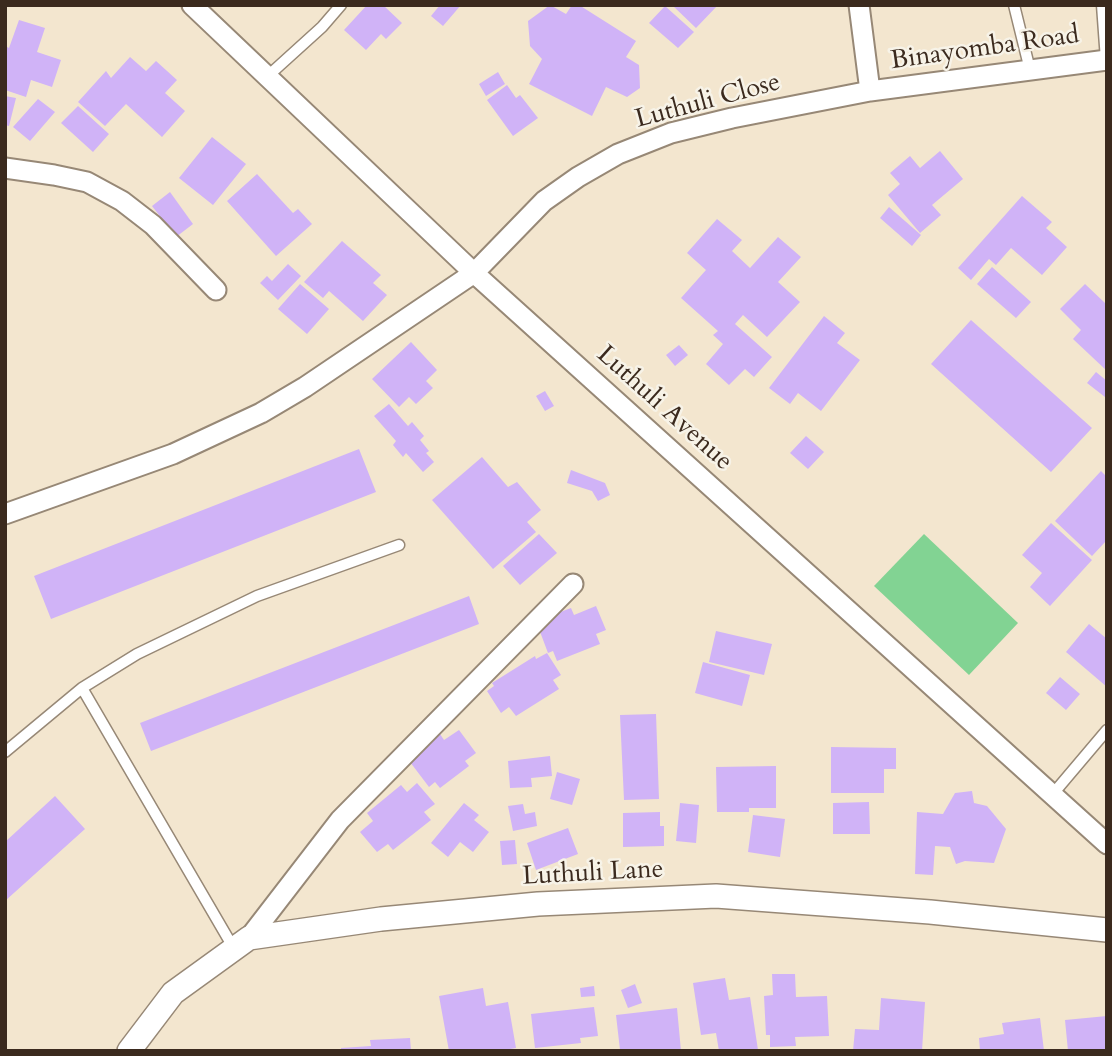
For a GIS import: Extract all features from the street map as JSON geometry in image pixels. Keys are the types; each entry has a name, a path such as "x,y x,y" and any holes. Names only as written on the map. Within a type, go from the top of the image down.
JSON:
{"street":[{"name":"Luthuli Avenue","path":"192,5 269,75 474,273 1107,844"},
{"path":"859,5 870,91"},
{"name":"Binayomba Road","path":"870,91 1106,60"},
{"name":"Luthuli Close","path":"5,514 173,454 261,413 352,357 474,273 544,201 618,154 684,130 870,91"},
{"path":"5,168 88,182 122,201 153,225 216,290"},
{"path":"241,943 340,820 573,584"},
{"name":"Luthuli Lane","path":"129,1051 173,993 241,943 381,919 538,904 716,896 930,912 1107,930"}],"lane":[{"path":"269,75 322,27 341,5"},
{"path":"1014,5 1030,70"},
{"path":"1102,5 1106,60"},
{"path":"5,752 82,688 137,654 257,596 399,545"},
{"path":"82,688 241,943"},
{"path":"1052,795 1107,730"}],"green space":[{"path":"924,534 1018,623 969,675 874,586"}],"building":[{"path":"367,5 383,5 402,23 386,39 381,34 366,50 344,30"},
{"path":"440,5 461,5 443,26 431,16"},
{"path":"550,5 566,14 572,5 579,5 636,41 626,57 639,65 640,88 627,97 606,87 592,116 529,84 542,59 530,46 528,21"},
{"path":"672,5 718,5 696,28"},
{"path":"665,6 694,32 678,48 649,23"},
{"path":"19,20 45,28 37,52 61,60 52,87 31,80 26,97 5,90 5,46 9,48"},
{"path":"130,57 146,71 156,61 177,80 165,93 185,111 162,137 126,104 105,126 78,102 106,71 111,78"},
{"path":"498,72 505,84 486,96 479,84"},
{"path":"507,85 516,98 520,95 538,118 513,136 487,100"},
{"path":"5,96 16,98 9,126 5,125"},
{"path":"38,99 55,112 30,141 13,127"},
{"path":"78,106 109,134 93,152 61,123"},
{"path":"212,137 246,164 213,205 179,178"},
{"path":"940,151 963,179 932,205 941,215 920,233 888,195 900,184 890,173 910,156 920,168"},
{"path":"257,174 293,213 298,209 312,224 276,256 227,201"},
{"path":"170,192 193,224 176,237 152,206"},
{"path":"1022,196 1052,222 1046,228 1067,247 1042,275 1011,248 996,265 989,259 971,280 958,268"},
{"path":"889,207 921,235 912,246 880,218"},
{"path":"717,219 742,240 732,251 750,268 778,237 801,257 778,282 800,302 767,337 743,315 735,324 772,357 754,377 745,369 729,385 706,364 723,344 713,335 718,331 681,298 706,270 687,253"},
{"path":"342,241 381,275 373,283 387,295 363,321 329,291 323,298 304,282"},
{"path":"288,264 301,276 278,300 260,283 267,276 272,281"},
{"path":"992,267 1031,302 1016,318 977,284"},
{"path":"300,284 329,309 307,334 278,309"},
{"path":"1085,284 1105,303 1107,301 1107,371 1073,339 1081,330 1060,309"},
{"path":"824,316 845,333 837,343 860,360 821,411 798,393 790,404 769,388"},
{"path":"971,320 1092,428 1051,472 931,364"},
{"path":"411,342 437,370 426,381 433,388 416,404 409,397 399,407 372,379"},
{"path":"679,345 688,355 675,366 666,355"},
{"path":"1096,372 1107,381 1105,397 1087,383"},
{"path":"545,391 554,406 545,411 536,396"},
{"path":"389,404 408,426 412,422 424,436 420,440 434,462 423,472 406,453 403,457 393,445 396,441 374,416"},
{"path":"806,436 824,452 808,469 790,453"},
{"path":"359,449 376,492 51,619 34,576"},
{"path":"482,457 508,487 517,482 541,510 527,522 536,532 493,569 432,500"},
{"path":"571,470 605,483 610,495 598,501 592,491 567,483"},
{"path":"1101,471 1107,477 1107,540 1092,556 1055,521"},
{"path":"1051,523 1092,560 1050,606 1030,587 1042,573 1022,555"},
{"path":"539,534 557,553 520,585 503,566"},
{"path":"469,596 479,624 151,751 140,723"},
{"path":"596,606 606,630 596,634 600,644 557,661 553,651 548,653 539,629 545,626 542,619 571,608 574,615"},
{"path":"1089,624 1107,639 1107,687 1066,652"},
{"path":"716,631 772,644 764,675 709,662"},
{"path":"547,653 561,675 553,680 559,689 516,716 509,707 501,713 487,691 494,686 492,683 535,656 536,659"},
{"path":"703,662 750,675 742,706 695,693"},
{"path":"1060,677 1080,694 1066,710 1046,693"},
{"path":"656,714 659,799 624,800 620,715"},
{"path":"459,730 476,753 465,761 469,766 440,788 435,782 429,787 407,758 440,734 444,740"},
{"path":"831,747 896,748 896,769 884,769 884,793 831,793"},
{"path":"550,756 552,776 531,778 532,787 510,788 508,761"},
{"path":"776,766 776,808 749,808 749,812 717,812 716,767"},
{"path":"557,772 580,779 572,805 550,799"},
{"path":"417,783 435,804 424,812 431,820 393,850 388,844 377,852 360,832 373,821 367,813 401,785 407,792"},
{"path":"972,791 974,803 987,806 1006,829 994,863 965,861 956,864 950,847 935,846 933,875 915,874 917,812 943,814 955,793"},
{"path":"55,796 85,829 5,901 5,842"},
{"path":"869,802 870,834 833,834 833,803"},
{"path":"464,803 479,815 474,820 489,832 473,852 460,842 448,857 431,843"},
{"path":"680,803 699,805 696,843 676,841"},
{"path":"523,804 525,814 535,812 537,826 513,831 508,806"},
{"path":"660,812 660,826 664,826 664,846 623,847 623,813"},
{"path":"753,815 785,819 780,857 748,852"},
{"path":"568,828 578,854 536,870 527,843"},
{"path":"515,840 517,864 502,865 500,841"},
{"path":"772,974 795,974 796,997 827,996 829,1036 795,1037 796,1046 770,1047 770,1035 766,1035 764,996 773,995"},
{"path":"725,978 729,1000 750,997 758,1050 719,1051 716,1033 701,1035 693,983"},
{"path":"635,984 642,1003 628,1008 621,990"},
{"path":"594,986 595,996 581,997 580,988"},
{"path":"483,988 486,1006 508,1002 516,1048 498,1051 449,1051 439,996"},
{"path":"881,998 925,1002 922,1051 853,1051 855,1029 879,1030"},
{"path":"594,1007 598,1036 580,1038 581,1043 535,1048 531,1014"},
{"path":"677,1008 681,1051 620,1050 616,1015"},
{"path":"1107,1016 1107,1051 1068,1051 1065,1020"},
{"path":"1040,1018 1044,1051 980,1051 979,1038 1004,1034 1002,1023"},
{"path":"410,1038 411,1051 341,1051 341,1048 371,1046 370,1040"}]}
